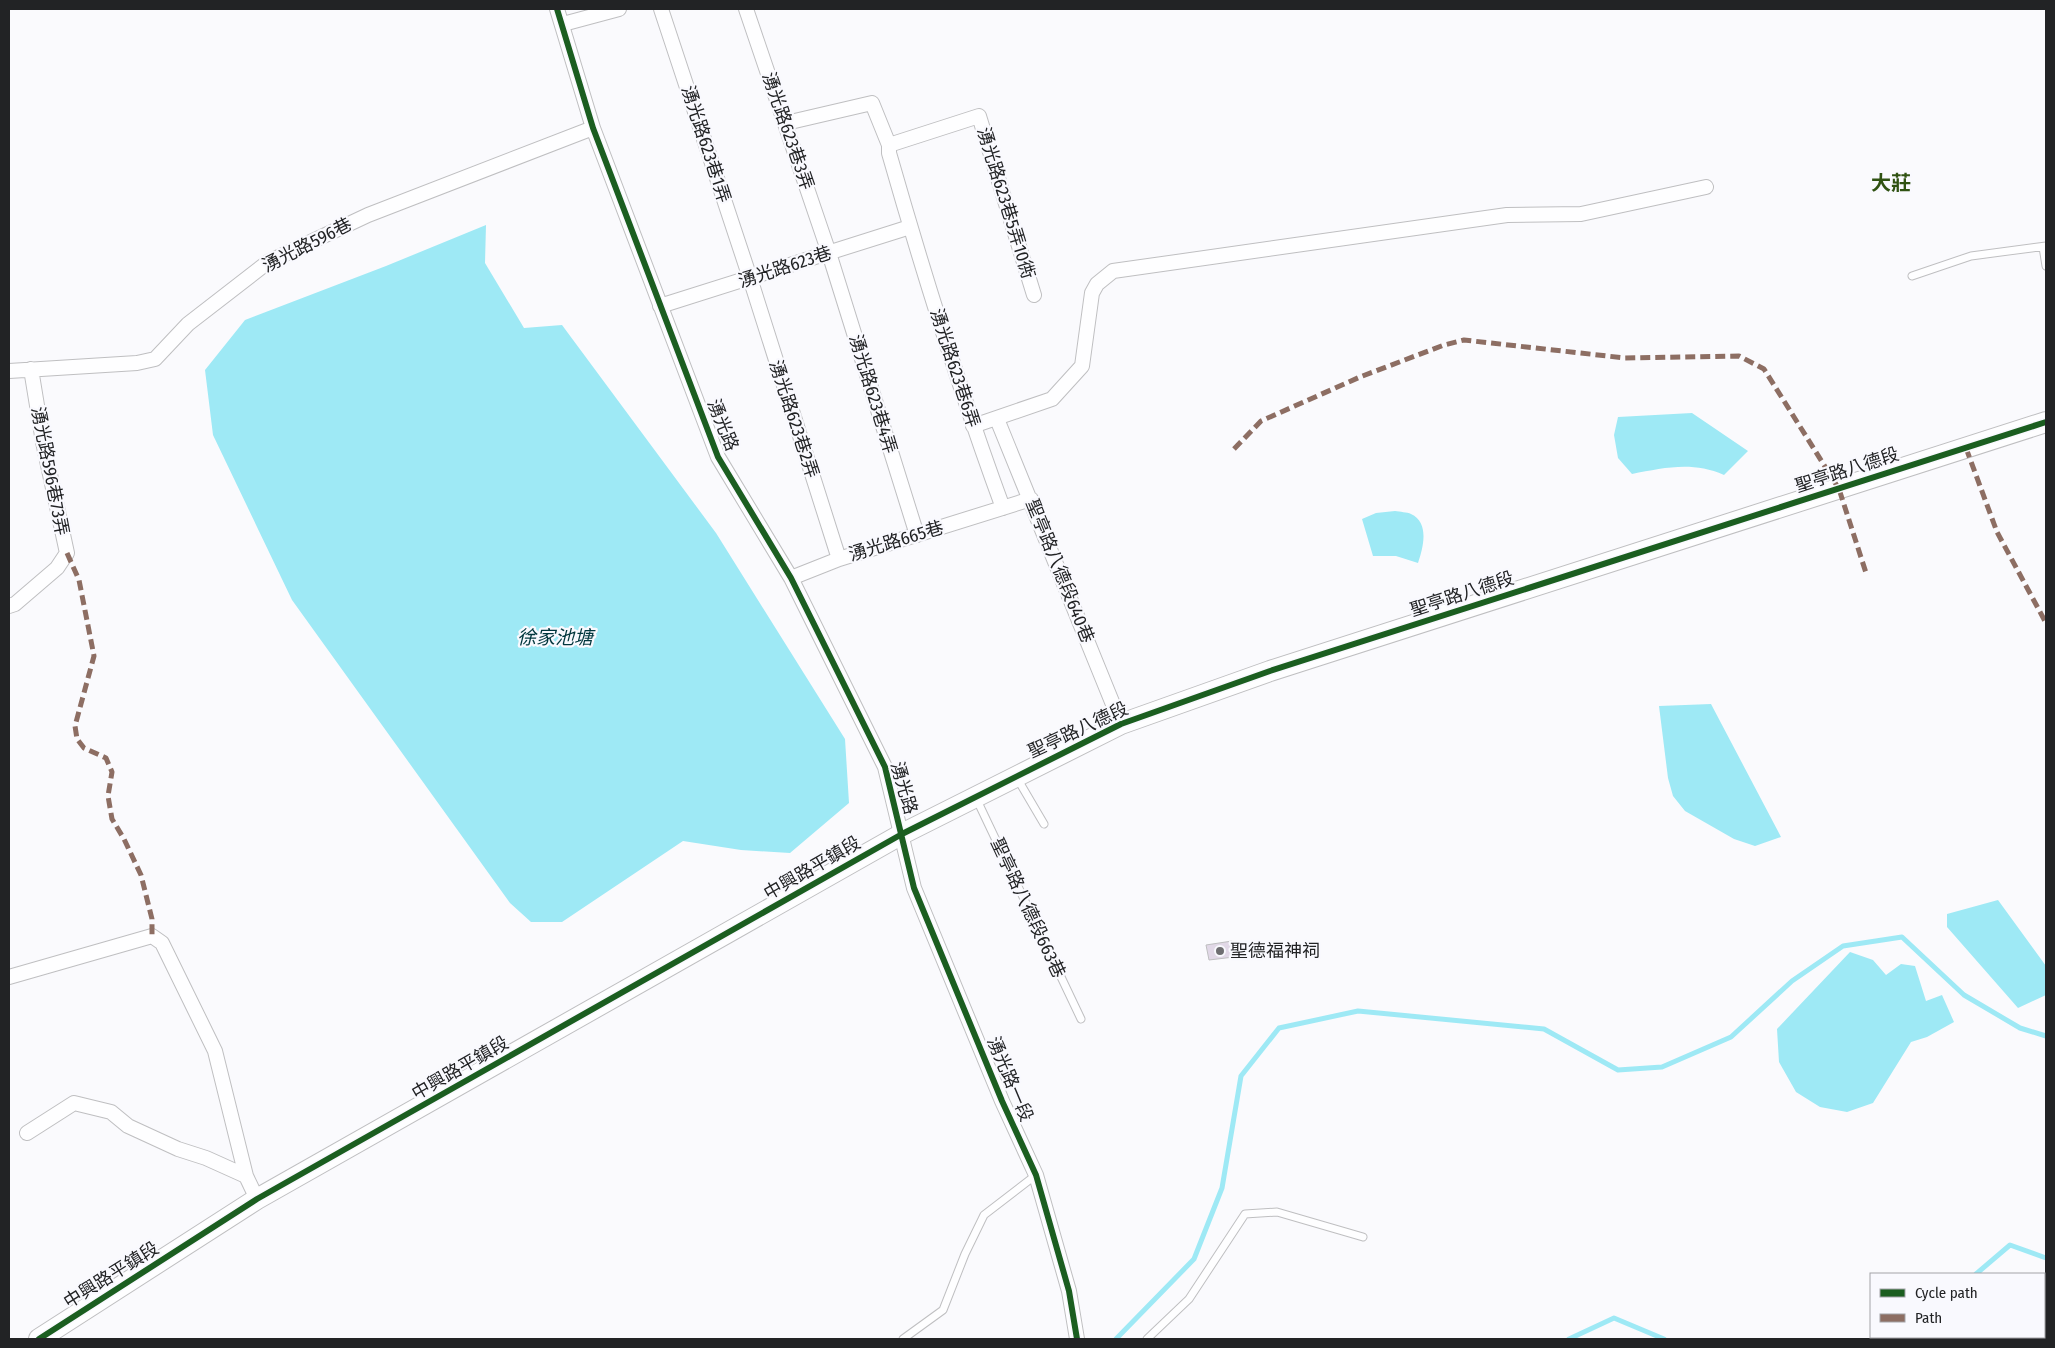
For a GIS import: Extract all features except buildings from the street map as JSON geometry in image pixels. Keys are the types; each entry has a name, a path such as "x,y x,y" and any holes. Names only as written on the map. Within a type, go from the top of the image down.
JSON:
{"street":[{"name":"湧光路","path":"557,9 593,128 718,457 791,578 884,767 902,834"},
{"path":"563,24 619,9"},
{"name":"湧光路623巷1弄","path":"661,9 750,278"},
{"name":"湧光路623巷3弄","path":"746,9 829,253"},
{"name":"湧光路623巷6弄","path":"786,123 872,103 889,145 889,153 910,227 973,426 1003,508"},
{"name":"湧光路623巷5弄10衖","path":"889,145 979,116 1034,295"},
{"name":"湧光路596巷","path":"9,371 137,363 155,359 188,324 268,262 368,215 593,128"},
{"path":"973,426 1052,399 1082,366 1092,293 1097,284 1113,272 1507,215 1581,214 1706,187"},
{"name":"湧光路623巷","path":"660,306 910,227"},
{"name":"湧光路623巷4弄","path":"829,253 917,535"},
{"name":"湧光路623巷2弄","path":"750,278 838,559"},
{"name":"湧光路596巷73弄","path":"9,606 15,604 57,568 66,553 59,511 43,442 31,369"},
{"name":"聖亭路八德段640巷","path":"997,419 1122,724"},
{"name":"聖亭路八德段","path":"902,834 1122,724 1270,671 2046,422"},
{"name":"湧光路665巷","path":"791,578 838,559 1031,499"},
{"name":"湧光路一段","path":"902,834 914,888 1002,1101 1036,1175 1069,1291 1077,1339"},
{"name":"中興路平鎮段","path":"40,1339 257,1199 902,834"},
{"path":"9,977 152,936 162,943 215,1051 246,1176 257,1199"},
{"path":"27,1133 74,1103 111,1112 128,1126 178,1149 206,1158 246,1176"}],"lane":[{"path":"1912,276 1971,256 2045,247 2046,266"},
{"path":"1016,776 1044,824"},
{"name":"聖亭路八德段663巷","path":"976,798 1080,1019"},
{"path":"903,1339 943,1310 965,1254 984,1215 1036,1175"},
{"path":"1147,1339 1190,1299 1246,1214 1277,1212 1363,1237"}],"water":[{"name":"徐家池塘","path":"486,225 485,263 524,328 562,325 716,533 845,739 849,803 790,853 741,850 683,841 562,922 531,922 510,903 292,600 213,435 205,370 245,320"},
{"path":"1692,413 1748,451 1724,475 1701,468 1689,467 1667,468 1632,474 1618,458 1614,435 1618,417"},
{"path":"1395,511 1411,514 1421,523 1424,536 1418,563 1396,556 1373,556 1362,519 1376,513"},
{"path":"1711,704 1781,837 1755,846 1734,839 1685,811 1673,796 1668,778 1659,706"},
{"path":"1998,900 2046,966 2046,995 2018,1008 1947,927 1947,914"},
{"path":"1850,952 1873,960 1886,975 1901,964 1915,966 1926,1001 1942,995 1954,1022 1927,1037 1911,1042 1873,1103 1847,1112 1820,1107 1796,1092 1779,1062 1777,1029"}],"waterway":[{"path":"1116,1339 1194,1259 1222,1188 1241,1076 1279,1028 1358,1011 1544,1029 1618,1070 1662,1067 1731,1037 1792,981 1843,946 1902,937 1964,995 2020,1028 2046,1036"},
{"path":"1977,1273 2010,1245 2046,1258"},
{"path":"1569,1339 1614,1318 1664,1339"}],"marked path":[{"path":"1234,449 1261,421 1360,377 1444,345 1464,340 1625,358 1739,356 1764,369 1839,489 1867,576"},
{"path":"1966,448 1997,532 2046,623"},
{"path":"67,553 79,580 94,656 75,726 77,739 84,748 106,758 112,772 108,796 112,819 141,875 152,919 152,936"}],"cycle path":[{"path":"557,9 593,128 718,457 791,578 885,767 914,888 1002,1101 1036,1175 1069,1291 1077,1339"},
{"path":"39,1339 257,1199 902,834 1121,724 1270,671 2046,422"}],"place":[{"name":"聖德福神祠","path":"1220,951"}],"district":[{"name":"大莊","path":"1891,183"}]}
